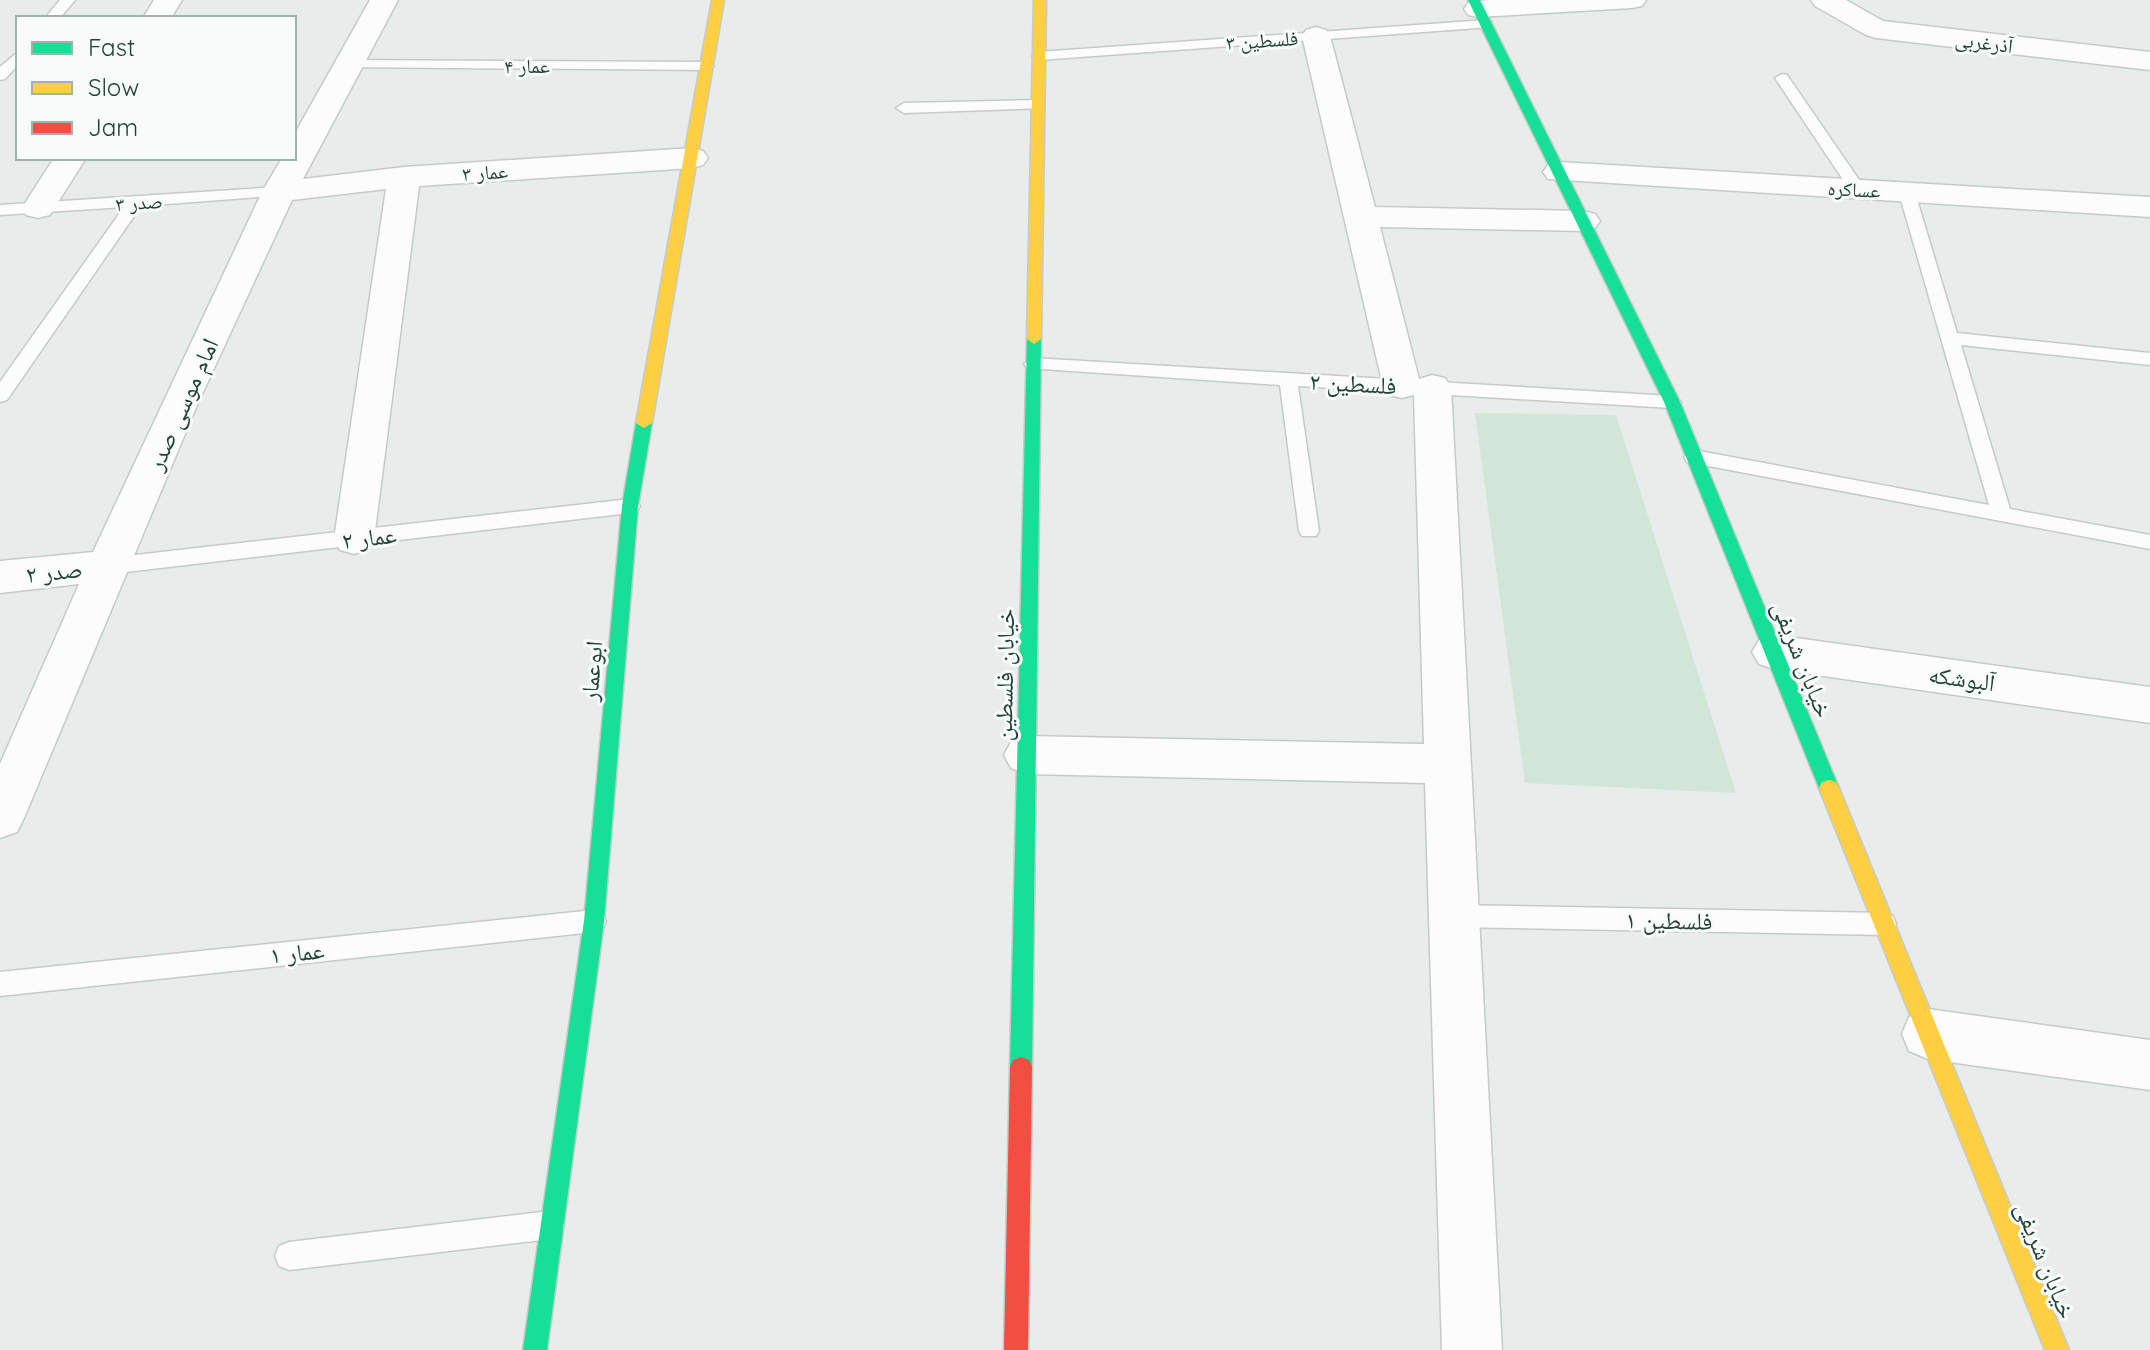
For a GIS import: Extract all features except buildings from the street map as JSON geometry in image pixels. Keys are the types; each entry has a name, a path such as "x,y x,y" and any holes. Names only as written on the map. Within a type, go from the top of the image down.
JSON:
{"street":[{"name":"امام موسی صدر","path":"296,158 384,0"},
{"name":"ابوعمار","path":"535,1350 594,921 630,506 718,0"},
{"name":"خیابان فلسطین","path":"1016,1350 1040,0"},
{"path":"1480,11 1632,0"},
{"name":"آذرغربی","path":"1825,0 1876,29 2150,61"},
{"name":"خیابان شریفی","path":"1480,11 1672,402 2057,1350"},
{"path":"1316,36 1361,217 1417,387 1448,764 1472,1350"},
{"name":"عمار ۳","path":"278,192 404,177 692,158"},
{"path":"38,208 69,160"},
{"name":"امام موسی صدر","path":"0,818 109,566 295,160"},
{"name":"عساکره","path":"1559,172 2150,207"},
{"path":"354,539 404,177"},
{"path":"1361,217 1583,221"},
{"name":"صدر ۲","path":"0,577 109,566"},
{"name":"آلبوشکه","path":"1774,652 2150,705"},
{"path":"1027,755 1448,764"},
{"path":"1928,1034 2150,1065"}],"lane":[{"path":"54,16 68,0"},
{"name":"فلسطین ۳","path":"1039,56 1316,36 1480,11"},
{"path":"0,76 16,58"},
{"name":"عمار ۴","path":"346,64 707,66"},
{"path":"1782,78 1858,190"},
{"path":"904,108 1038,105"},
{"name":"صدر ۳","path":"0,210 278,192"},
{"path":"1907,193 2002,514"},
{"path":"0,396 135,203"},
{"path":"1950,338 2150,359"},
{"name":"فلسطین ۲","path":"1033,364 1672,402"},
{"path":"1288,379 1309,531"},
{"path":"1694,457 2150,542"},
{"name":"عمار ۲","path":"109,566 630,506"},
{"name":"فلسطین ۱","path":"1454,916 1884,924"},
{"name":"عمار ۱","path":"0,984 594,921"},
{"path":"289,1256 552,1225"}],"green space":[{"path":"1475,413 1616,415 1736,793 1525,783"}],"traffic: fast":[{"path":"1474,0 1672,402 1829,788"},
{"path":"1021,1067 1034,339"},
{"path":"535,1350 594,921 630,506 644,423"}],"traffic: slow":[{"path":"644,423 718,0"},
{"path":"1034,339 1040,0"},
{"path":"1829,788 2057,1350"}],"traffic: jam":[{"path":"1016,1350 1021,1067"}]}
